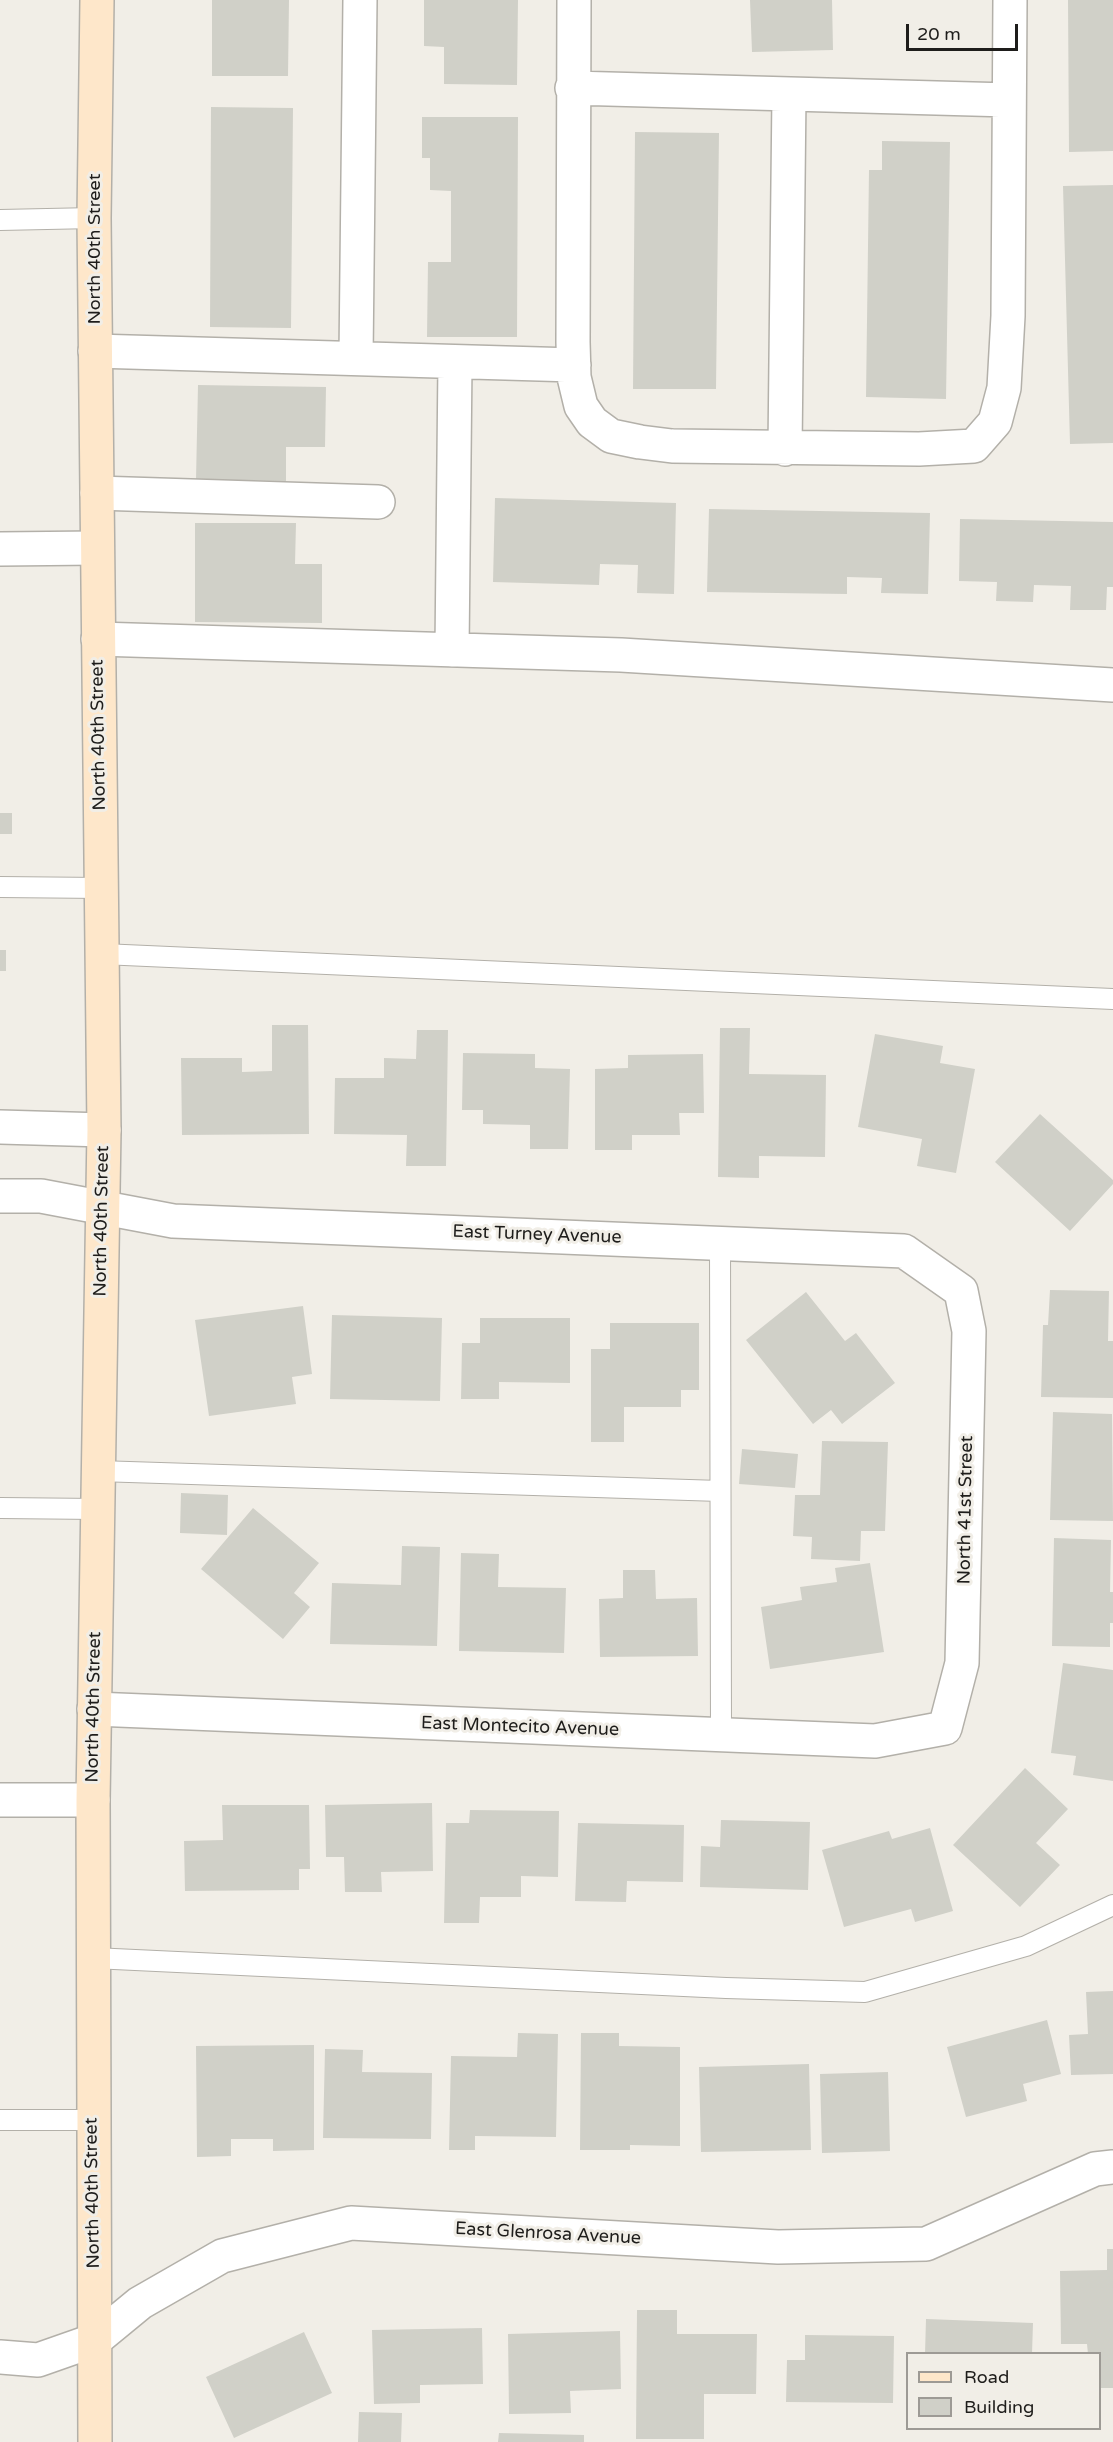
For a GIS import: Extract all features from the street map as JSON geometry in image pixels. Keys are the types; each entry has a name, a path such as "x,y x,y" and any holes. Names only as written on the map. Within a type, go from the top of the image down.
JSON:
{"main road":[{"name":"North 40th Street","path":"95,2442 93,1800 104,1130 94,218 97,0"}],"street":[{"path":"356,357 360,0"},
{"path":"574,0 572,88 574,365 581,406 592,422 611,436 639,442 672,446 785,449 919,449 974,446 995,422 1004,388 1008,316 1010,0"},
{"path":"572,88 1009,100"},
{"path":"785,449 789,94"},
{"path":"95,351 574,365"},
{"path":"452,650 455,362"},
{"path":"97,493 378,502"},
{"path":"0,549 97,548"},
{"path":"98,639 621,656 1113,685"},
{"path":"0,1127 104,1130"},
{"name":"East Turney Avenue","path":"0,1196 41,1196 173,1221 904,1251 961,1291"},
{"name":"North 41st Street","path":"945,1728 962,1663 969,1331 961,1291"},
{"name":"East Montecito Avenue","path":"94,1709 875,1741 945,1728"},
{"path":"0,1800 93,1800"},
{"name":"East Glenrosa Avenue","path":"0,2357 38,2360 95,2340 140,2303 222,2256 351,2223 778,2247 926,2244 1095,2169 1113,2167"}],"lane":[{"path":"0,220 94,218"},
{"path":"0,887 101,888"},
{"path":"102,954 1113,999"},
{"path":"720,1243 721,1735"},
{"path":"98,1471 720,1491"},
{"path":"0,1508 97,1509"},
{"path":"93,1958 726,1988 865,1992 1026,1946 1113,1905"},
{"path":"0,2120 93,2120"}],"building":[{"path":"212,0 289,0 288,76 212,76"},
{"path":"424,0 518,0 517,85 444,84 444,47 424,46"},
{"path":"750,0 832,0 833,50 752,52"},
{"path":"1068,0 1113,0 1113,151 1069,152"},
{"path":"211,107 293,108 291,328 210,327"},
{"path":"422,117 518,117 517,337 427,337 428,262 451,262 451,191 430,190 430,158 422,158"},
{"path":"635,132 719,133 716,389 633,389"},
{"path":"882,141 950,142 946,399 866,397 869,170 882,170"},
{"path":"1113,185 1113,443 1070,444 1063,186"},
{"path":"198,385 326,387 325,447 286,447 286,481 196,480"},
{"path":"495,498 676,503 674,594 637,593 638,565 600,564 599,585 493,582"},
{"path":"709,509 930,513 928,594 881,593 882,578 847,577 847,594 707,592"},
{"path":"960,519 1113,522 1113,587 1107,587 1106,610 1070,610 1071,586 1034,585 1033,602 996,601 997,582 959,581"},
{"path":"195,523 296,523 295,564 322,564 322,623 195,622"},
{"path":"0,813 12,813 12,834 0,834"},
{"path":"0,950 6,950 6,971 0,971"},
{"path":"272,1025 308,1025 309,1134 182,1135 181,1058 242,1058 242,1072 272,1071"},
{"path":"720,1028 750,1028 749,1074 826,1075 825,1157 759,1156 759,1178 718,1177"},
{"path":"417,1030 448,1030 446,1166 406,1166 407,1135 334,1134 335,1078 384,1078 384,1058 416,1059"},
{"path":"875,1034 943,1046 940,1063 975,1069 956,1173 917,1166 922,1139 858,1127"},
{"path":"463,1053 535,1054 535,1068 570,1069 568,1149 530,1149 530,1125 483,1124 483,1110 462,1110"},
{"path":"703,1054 704,1113 679,1113 680,1135 632,1135 632,1150 595,1150 595,1069 628,1068 628,1055"},
{"path":"1040,1114 1113,1180 1113,1184 1070,1231 995,1162"},
{"path":"1050,1290 1109,1291 1108,1341 1113,1341 1113,1398 1041,1397 1043,1325 1048,1325"},
{"path":"806,1292 845,1341 856,1333 895,1383 842,1424 831,1410 813,1424 746,1340"},
{"path":"303,1306 312,1374 292,1377 296,1404 209,1416 195,1320"},
{"path":"332,1315 442,1318 440,1401 330,1399"},
{"path":"480,1318 570,1318 570,1383 499,1382 499,1399 461,1399 462,1343 480,1343"},
{"path":"610,1323 699,1323 699,1390 681,1390 681,1407 624,1407 624,1442 591,1442 591,1349 610,1349"},
{"path":"1053,1412 1112,1414 1113,1521 1050,1520"},
{"path":"822,1441 888,1442 885,1531 861,1531 860,1561 811,1559 812,1537 793,1536 795,1495 820,1495"},
{"path":"742,1449 798,1454 795,1488 739,1484"},
{"path":"181,1493 228,1495 227,1535 180,1533"},
{"path":"253,1508 319,1563 294,1593 310,1607 283,1639 201,1569"},
{"path":"1054,1538 1111,1540 1110,1592 1113,1592 1113,1623 1110,1623 1110,1647 1052,1646"},
{"path":"402,1546 440,1547 437,1646 330,1644 332,1583 401,1585"},
{"path":"461,1553 499,1554 498,1587 566,1588 564,1653 459,1651"},
{"path":"870,1563 884,1652 770,1669 761,1607 802,1600 800,1587 837,1582 835,1568"},
{"path":"623,1570 655,1570 656,1599 697,1598 698,1656 600,1657 599,1599 623,1598"},
{"path":"1063,1663 1113,1670 1113,1781 1073,1775 1076,1756 1051,1753"},
{"path":"1025,1768 1068,1809 1036,1843 1060,1865 1020,1907 953,1845"},
{"path":"432,1803 433,1871 381,1872 382,1892 345,1892 344,1857 326,1857 325,1805"},
{"path":"222,1805 309,1805 310,1869 299,1869 299,1890 185,1891 184,1841 223,1840"},
{"path":"470,1810 559,1811 558,1877 521,1876 521,1897 480,1897 479,1923 444,1923 446,1823 469,1823"},
{"path":"721,1820 810,1822 808,1890 700,1887 701,1846 720,1847"},
{"path":"578,1823 684,1825 683,1882 627,1881 626,1902 575,1901"},
{"path":"930,1828 953,1911 915,1922 911,1909 844,1927 822,1850 889,1831 892,1839"},
{"path":"1113,1991 1113,2074 1071,2075 1069,2035 1088,2034 1086,1992"},
{"path":"1047,2020 1061,2074 1023,2084 1027,2101 966,2117 947,2047"},
{"path":"518,2033 558,2034 556,2137 475,2136 475,2150 449,2150 451,2056 517,2057"},
{"path":"581,2033 619,2033 619,2046 680,2047 680,2146 630,2145 630,2150 580,2150"},
{"path":"314,2045 314,2150 273,2151 273,2139 231,2139 231,2156 197,2157 196,2046"},
{"path":"325,2049 363,2050 362,2072 432,2073 431,2139 323,2138"},
{"path":"809,2064 811,2150 701,2152 699,2067"},
{"path":"888,2072 890,2151 822,2153 820,2074"},
{"path":"1107,2249 1113,2249 1113,2388 1101,2388 1101,2352 1088,2352 1087,2344 1061,2344 1060,2271 1107,2270"},
{"path":"637,2310 677,2310 677,2334 757,2334 756,2394 704,2394 704,2439 636,2439"},
{"path":"926,2319 1033,2323 1032,2352 925,2352"},
{"path":"482,2328 483,2384 420,2385 420,2403 374,2404 372,2330"},
{"path":"620,2331 621,2389 570,2391 571,2413 509,2414 508,2334"},
{"path":"304,2332 332,2393 234,2438 206,2377"},
{"path":"805,2335 894,2336 893,2403 786,2402 787,2360 805,2360"},
{"path":"359,2412 402,2413 401,2442 358,2442"},
{"path":"499,2433 584,2435 584,2442 498,2442"}]}
